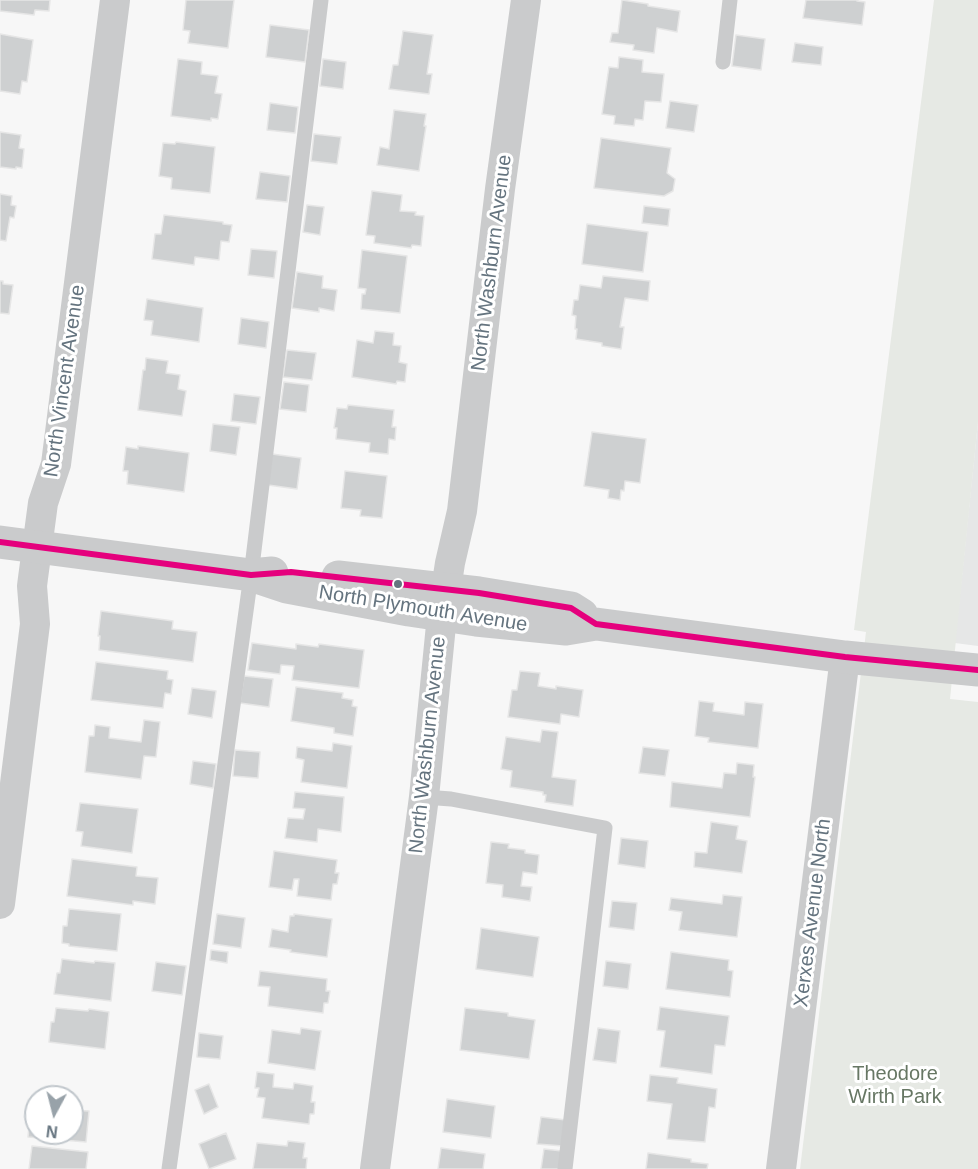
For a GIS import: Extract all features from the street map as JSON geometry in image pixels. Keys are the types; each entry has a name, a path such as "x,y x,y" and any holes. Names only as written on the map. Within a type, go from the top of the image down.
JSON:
{"street":[{"name":"North Vincent Avenue","path":"0,904 35,624 32,586 44,503 56,464 115,0"},
{"name":"North Washburn Avenue","path":"375,1169 424,797 444,602 462,511 500,189 526,0"},
{"name":"North Plymouth Avenue","path":"0,542 251,575 287,587 409,610 444,602 566,629 596,624 845,657 978,670"},
{"name":"Xerxes Avenue North","path":"781,1169 845,657"}],"lane":[{"path":"169,1169 251,575 321,0"},
{"path":"723,62 730,0"},
{"path":"424,797 451,799 606,828 565,1169"}],"shaded area":[{"path":"978,422 978,646 955,643"}],"green space":[{"name":"Theodore Wirth Park","path":"934,0 978,0 978,422 950,699 978,702 978,1169 800,1169 866,632 854,630"}],"building":[{"path":"0,0 50,0 49,11 35,10 34,15 0,11"},
{"path":"186,0 234,0 228,48 188,43 190,31 183,30"},
{"path":"622,0 680,11 677,32 657,28 654,53 633,50 634,45 610,42 612,33 618,33"},
{"path":"806,0 865,2 862,25 803,18"},
{"path":"270,25 309,30 305,62 266,57"},
{"path":"403,31 433,35 427,74 432,74 429,94 389,89 393,65 398,65"},
{"path":"0,34 33,40 27,82 22,81 20,94 0,91"},
{"path":"736,35 765,39 761,70 732,66"},
{"path":"795,43 823,47 821,65 792,62"},
{"path":"619,57 643,60 642,72 664,74 661,102 645,101 643,120 635,119 634,126 614,124 615,116 602,114 609,67 618,68"},
{"path":"178,59 202,62 201,74 218,76 215,93 222,94 218,119 211,118 211,121 171,116"},
{"path":"323,59 346,62 343,89 320,86"},
{"path":"670,101 698,105 694,132 666,128"},
{"path":"270,103 298,107 295,133 267,130"},
{"path":"394,110 426,114 419,171 377,165 380,147 389,149"},
{"path":"0,132 21,135 19,148 24,149 22,168 0,167"},
{"path":"314,134 341,137 337,164 311,161"},
{"path":"601,138 671,148 667,173 675,179 673,191 664,196 594,188"},
{"path":"176,142 215,147 210,193 171,189 172,178 159,176 163,143 175,144"},
{"path":"260,172 290,176 287,202 256,199"},
{"path":"372,191 402,195 400,211 416,212 415,215 424,216 421,246 412,245 411,248 374,243 375,236 366,235"},
{"path":"0,194 12,196 11,205 16,206 14,218 10,217 6,241 0,240"},
{"path":"307,205 324,207 320,235 303,232"},
{"path":"644,206 670,209 668,226 642,223"},
{"path":"164,215 232,225 229,242 221,241 219,260 195,257 194,265 152,259 155,234 161,234"},
{"path":"587,224 648,232 643,272 582,264"},
{"path":"251,249 277,251 274,278 248,275"},
{"path":"362,250 407,256 400,313 361,309 362,294 365,294 366,289 358,288"},
{"path":"297,272 323,276 322,288 337,290 334,311 319,308 319,312 292,308"},
{"path":"603,276 650,281 648,301 625,298 620,327 624,327 621,349 576,339 576,316 572,315 574,300 578,300 580,285 601,288"},
{"path":"0,281 3,281 3,284 13,285 9,314 0,313"},
{"path":"147,299 203,308 199,342 151,335 153,321 144,320"},
{"path":"241,318 269,322 266,348 238,344"},
{"path":"375,331 394,333 393,345 401,346 399,362 407,364 405,382 397,381 396,384 352,377 357,340 373,343"},
{"path":"287,350 316,353 312,380 283,377"},
{"path":"146,358 168,361 166,373 180,375 178,389 186,391 182,416 138,410"},
{"path":"284,382 309,385 306,412 280,409"},
{"path":"234,394 260,397 256,424 231,421"},
{"path":"348,405 394,410 392,427 396,427 395,440 389,439 388,454 369,452 370,443 336,439 337,428 334,428 337,408 347,409"},
{"path":"213,424 240,427 236,455 210,451"},
{"path":"592,432 646,439 640,483 625,481 620,500 608,498 609,490 584,486"},
{"path":"138,446 189,453 184,492 127,484 128,471 123,471 126,447 138,449"},
{"path":"272,454 301,458 297,489 268,485"},
{"path":"345,471 387,476 382,518 360,516 361,510 341,508"},
{"path":"101,611 173,621 172,629 197,632 193,662 99,650"},
{"path":"252,643 296,649 296,644 318,647 319,644 364,650 359,688 292,680 294,666 281,665 280,674 248,670"},
{"path":"96,662 168,671 167,679 173,680 171,694 165,693 163,708 91,700"},
{"path":"520,671 540,673 538,686 583,690 579,717 561,714 560,724 508,717 512,690 517,690"},
{"path":"244,676 273,679 269,707 240,703"},
{"path":"296,687 343,693 342,698 353,700 352,706 357,707 353,736 334,733 334,728 291,721"},
{"path":"192,688 216,691 212,718 188,714"},
{"path":"699,701 714,703 713,711 744,715 745,702 763,704 758,748 708,742 709,738 695,736"},
{"path":"144,720 160,722 156,757 144,756 141,779 85,772 89,736 94,736 95,725 110,727 109,738 141,742"},
{"path":"542,730 558,732 552,777 576,780 573,806 545,802 546,795 543,795 543,792 510,787 512,771 501,769 506,737 540,742"},
{"path":"333,743 352,746 347,788 301,782 304,760 296,758 297,747 332,751"},
{"path":"643,747 669,750 665,776 639,773"},
{"path":"235,750 260,752 258,778 233,776"},
{"path":"193,761 216,764 213,788 190,784"},
{"path":"737,763 754,765 753,777 755,777 750,817 670,807 672,782 722,788 724,773 736,774"},
{"path":"295,792 344,797 341,832 318,829 317,842 285,838 288,818 303,819 305,809 293,808"},
{"path":"80,803 138,809 132,853 81,846 83,832 76,831"},
{"path":"711,822 738,826 736,839 747,841 742,873 694,867 695,852 707,853"},
{"path":"621,838 648,841 645,868 618,864"},
{"path":"491,842 509,844 508,848 539,855 537,874 523,872 521,886 532,887 530,901 502,897 503,885 486,883"},
{"path":"274,851 337,860 335,873 339,873 337,884 333,884 331,900 297,896 299,879 294,879 292,890 269,887"},
{"path":"72,859 137,867 136,876 158,878 155,904 133,901 133,905 67,896"},
{"path":"723,895 742,897 737,937 679,930 682,912 669,910 671,898 722,904"},
{"path":"612,901 637,903 634,930 609,927"},
{"path":"69,909 121,914 117,951 69,946 69,944 62,943 63,926 67,926"},
{"path":"217,914 245,918 241,948 213,944"},
{"path":"294,914 332,919 327,957 269,947 272,929 288,932 290,916"},
{"path":"481,928 539,937 533,977 476,969"},
{"path":"211,950 228,952 227,963 210,960"},
{"path":"671,952 729,960 728,970 733,971 730,997 666,989"},
{"path":"62,959 115,963 111,1001 54,994"},
{"path":"606,961 631,964 628,989 603,986"},
{"path":"156,962 186,966 182,995 152,991"},
{"path":"260,971 327,979 326,991 330,991 328,1003 324,1003 323,1013 268,1006 270,987 258,986"},
{"path":"660,1007 729,1016 725,1046 715,1045 712,1074 660,1067 665,1031 657,1030"},
{"path":"56,1008 109,1012 105,1049 49,1042 51,1022 54,1022"},
{"path":"465,1008 508,1013 508,1016 535,1020 529,1059 460,1050"},
{"path":"301,1028 321,1031 315,1070 268,1063 272,1030 300,1034"},
{"path":"598,1028 620,1031 616,1063 593,1060"},
{"path":"199,1033 223,1036 220,1059 197,1057"},
{"path":"257,1072 274,1074 273,1087 293,1089 294,1083 313,1086 311,1102 315,1102 314,1114 310,1114 309,1124 262,1118 265,1098 257,1097 259,1088 255,1088"},
{"path":"650,1075 678,1078 677,1083 717,1089 715,1108 709,1107 705,1142 667,1139 672,1104 647,1101"},
{"path":"209,1084 218,1107 204,1114 195,1090"},
{"path":"447,1099 495,1106 491,1138 443,1132"},
{"path":"84,1111 89,1111 86,1142 84,1142"},
{"path":"541,1117 566,1120 563,1146 537,1144"},
{"path":"226,1133 236,1159 209,1169 199,1144"},
{"path":"288,1141 305,1143 303,1158 307,1158 306,1169 253,1169 257,1143 287,1146"},
{"path":"32,1146 88,1152 86,1169 29,1169"},
{"path":"441,1148 485,1154 483,1169 438,1169"},
{"path":"544,1149 562,1151 560,1169 541,1169"},
{"path":"648,1153 691,1159 691,1162 708,1164 707,1169 646,1169"}],"transit line":[{"path":"0,542 251,575 291,572 479,593 571,608 596,624 845,657 978,670"}]}
